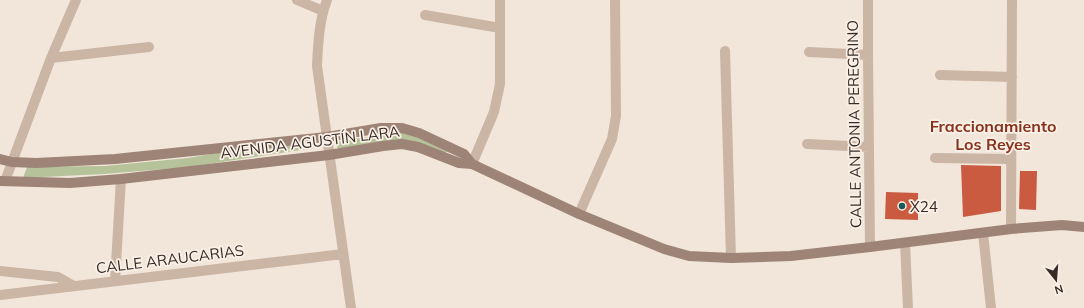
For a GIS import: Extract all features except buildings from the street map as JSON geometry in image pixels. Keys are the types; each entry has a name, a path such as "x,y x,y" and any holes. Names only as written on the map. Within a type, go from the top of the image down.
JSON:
{"main road":[{"name":"AVENIDA AGUSTÍN LARA","path":"0,159 12,162 36,163 115,159 327,137 381,128 402,128 419,133 464,154 472,164"},
{"name":"AVENIDA AGUSTÍN LARA","path":"3,181 70,183 121,179 329,155 402,144 418,147 459,163 472,164"},
{"path":"472,164 579,214 664,249 689,256 731,258 790,256 1011,229 1062,225 1084,227"}],"street":[{"path":"3,181 12,162 51,58 76,0"},
{"path":"297,0 323,10"},
{"path":"327,0 323,10 317,66 352,308"},
{"path":"472,164 494,112 499,91 500,0"},
{"path":"579,214 612,139 616,116 615,0"},
{"name":"CALLE ANTONIA PEREGRINO","path":"868,0 870,247"},
{"path":"1011,229 1012,0"},
{"path":"425,15 500,28"},
{"path":"51,58 149,47"},
{"path":"725,51 731,258"},
{"path":"809,52 868,55"},
{"path":"940,75 1012,77"},
{"path":"808,144 869,147"},
{"path":"935,158 1011,159"},
{"path":"115,281 121,179"},
{"path":"983,232 990,308"},
{"path":"905,243 908,308"},
{"name":"CALLE ARAUCARIAS","path":"0,295 343,254"},
{"path":"0,270 58,277 74,286"}],"green space":[{"path":"403,131 447,151 442,158 420,148 338,150 336,142"},
{"path":"310,137 314,148 189,167 104,174 23,178 27,167 105,166 188,158"}],"place":[{"name":"X24","path":"902,206"}],"district":[{"name":"Fraccionamiento Los Reyes","path":"993,135"}]}
